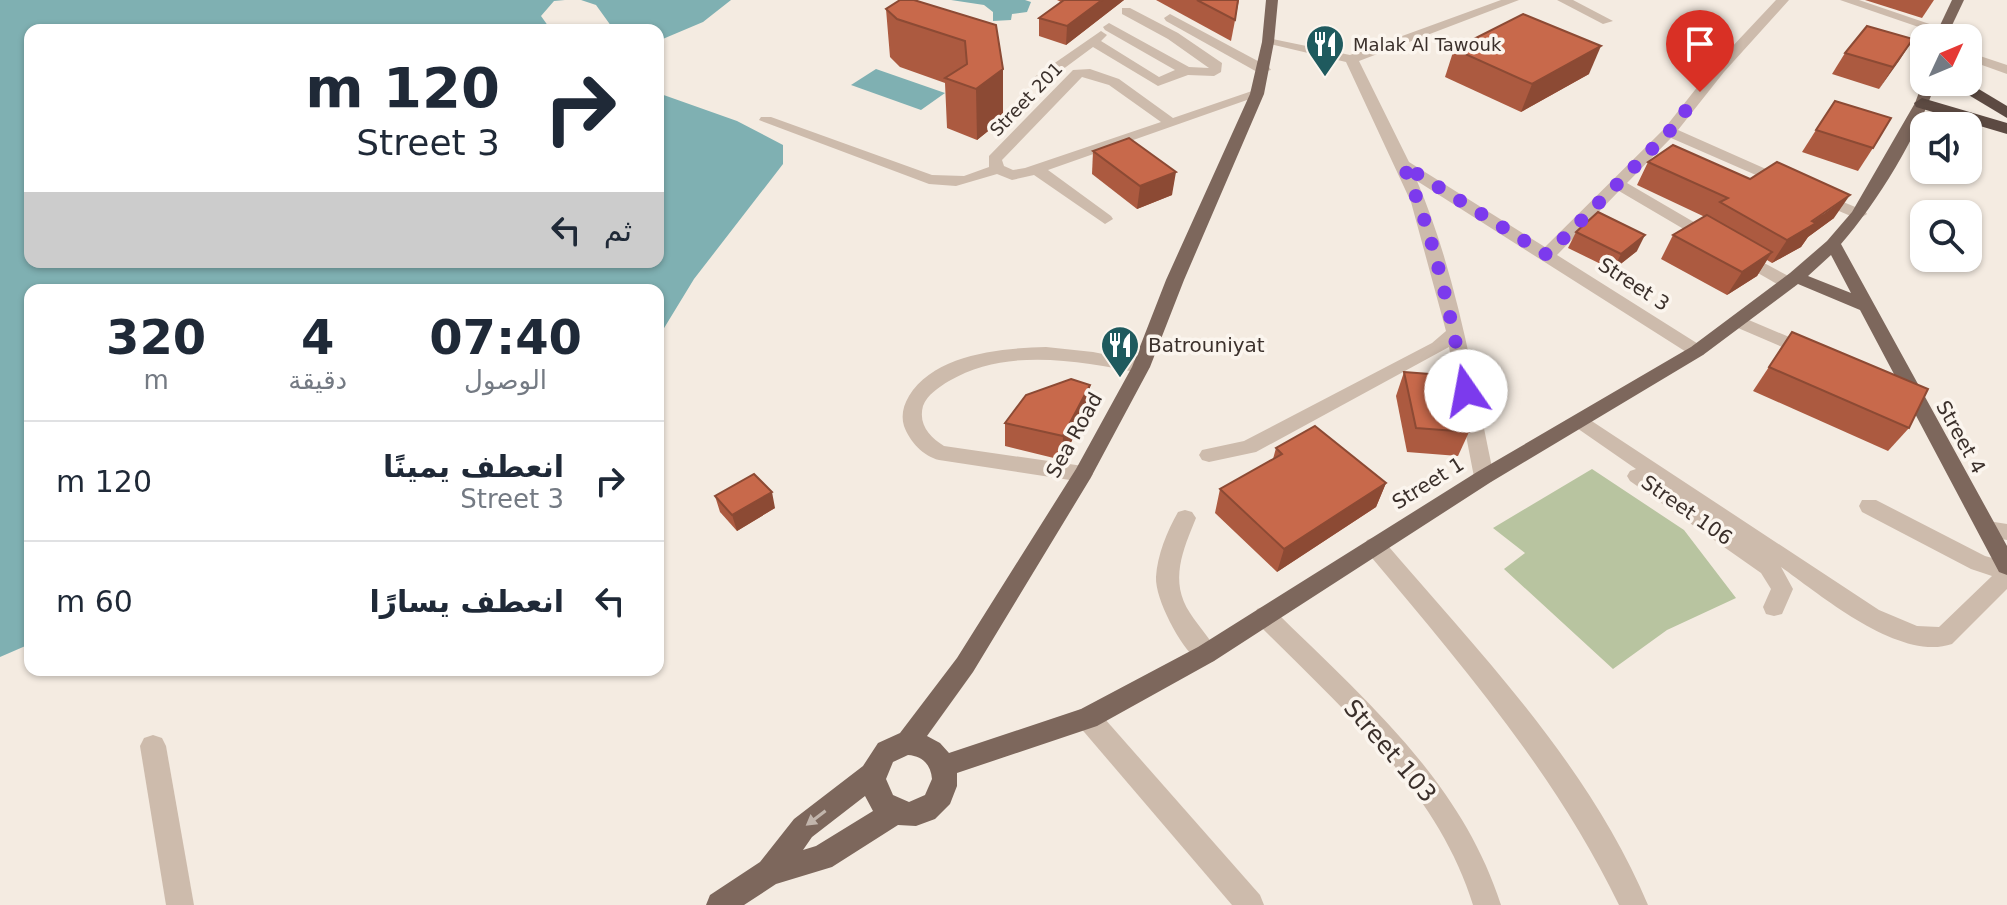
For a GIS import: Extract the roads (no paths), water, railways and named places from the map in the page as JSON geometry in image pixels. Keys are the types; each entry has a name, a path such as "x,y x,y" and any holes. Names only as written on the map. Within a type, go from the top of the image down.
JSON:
{"highway":[{"path":"1978,96 2007,114"},
{"path":"1923,98 2007,114"},
{"path":"1923,98 2007,129"}],"main road":[{"name":"Sea Road","path":"907,744 965,665 1083,474 1141,367 1260,82 1272,0"},
{"path":"1947,24 1958,0"},
{"name":"Street 1","path":"944,766 1088,718 1206,654 1484,477 1697,351 1792,280 1833,244 1859,214 1923,98"},
{"name":"Street 4","path":"1833,244 1869,307 1913,396 1997,531 2007,571"},
{"path":"1792,280 1869,307"},
{"path":"720,905 770,872 822,858 896,812 920,811 940,798 946,776 944,766 930,749 907,744 885,754 873,774 803,828 770,872"},
{"path":"873,774 872,786 877,797 896,812"}],"street":[{"path":"1268,42 1351,59 1513,0"},
{"path":"1563,0 1607,21"},
{"path":"1547,255 1669,132 1719,69 1783,0"},
{"path":"1846,0 1912,24"},
{"path":"1038,81 1093,42 1125,5 1217,66 1214,72 1186,71 1158,82 1093,42"},
{"path":"1170,18 1260,82"},
{"path":"1109,27 1186,71"},
{"path":"1351,59 1421,203 1441,267 1484,477"},
{"path":"1982,61 2007,70"},
{"name":"Street 201","path":"1170,122 1103,76 1090,72 1078,73 994,159 997,169 1012,175 1036,169 1170,122 1260,82"},
{"path":"766,120 929,179 962,183"},
{"path":"1669,132 1859,214"},
{"name":"Street 3","path":"1403,165 1697,351"},
{"path":"946,197 962,183 997,169"},
{"path":"1036,169 1105,219"},
{"path":"1617,183 1792,280"},
{"path":"1737,321 1825,359"},
{"path":"1209,455 1249,447 1438,347 1454,334"},
{"path":"1083,474 939,453 926,445 917,432 912,420 913,408 922,391 940,377 973,362 997,356 1077,354 1141,367"},
{"path":"1883,384 1913,396"},
{"path":"1574,425 1871,617 1915,636 1944,637 2007,571 1979,563 1869,506"},
{"name":"Street 106","path":"1574,425 1769,567 1782,589 1774,607"},
{"path":"1185,518 1168,559 1167,592 1174,609 1206,654"},
{"path":"1375,546 1514,711 1587,816 1634,905"},
{"name":"Street 103","path":"1265,616 1404,760 1475,862 1487,905"},
{"path":"1088,718 1250,905"},
{"path":"153,746 180,905"}],"water":[{"path":"0,0 565,0 554,1 541,16 547,24 24,24 24,268 664,268 664,95 737,121 783,145 783,164 694,279 664,328 664,284 24,284 24,647 0,657"},
{"path":"581,0 731,0 703,22 664,38 664,24 610,24 596,5"},
{"path":"951,0 1031,2 1027,12 1012,14 1011,20 993,21 993,12 984,5"},
{"path":"876,69 945,93 921,110 851,85"}],"place":[{"name":"Malak Al Tawouk","path":"1325,78"},
{"name":"Batrouniyat","path":"1120,379"}]}
